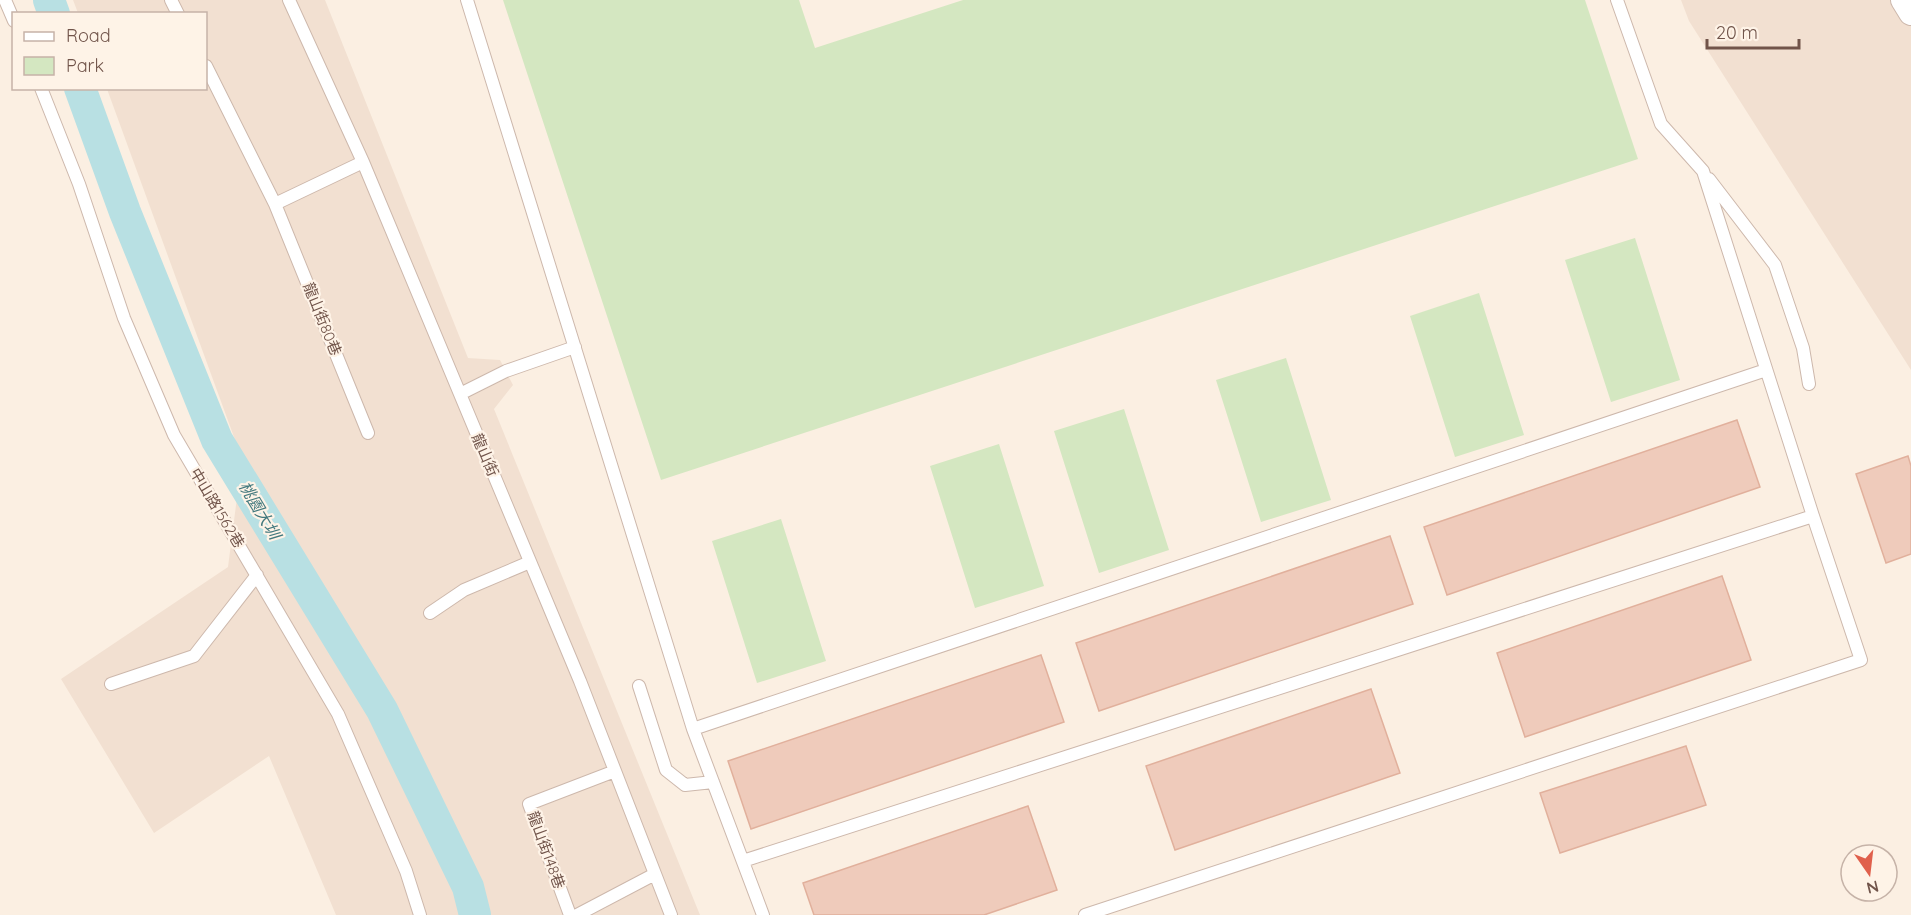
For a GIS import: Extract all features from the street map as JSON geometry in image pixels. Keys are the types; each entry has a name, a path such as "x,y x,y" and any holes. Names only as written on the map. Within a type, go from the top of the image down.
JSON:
{"street":[{"path":"1903,0 1911,13"}],"lane":[{"path":"5,0 12,16"},
{"name":"龍山街","path":"289,0 363,162 460,394 615,771 671,915"},
{"path":"467,0 693,729 763,915"},
{"path":"1617,0 1661,124 1703,171 1775,265 1803,348 1809,384"},
{"name":"龍山街80巷","path":"207,68 275,204 368,433"},
{"name":"中山路1562巷","path":"42,90 80,184 124,318 174,435 338,714 406,871 420,915"},
{"path":"275,204 363,162"},
{"path":"1085,915 1861,660 1703,171"},
{"path":"460,394 506,371 575,347"},
{"path":"693,729 1766,370"},
{"path":"743,861 1813,516"},
{"path":"430,613 464,590 530,562"},
{"path":"111,684 194,656 257,575"},
{"path":"639,686 666,770 685,785 713,782"},
{"name":"龍山街148巷","path":"570,915 529,804 615,771"},
{"path":"577,915 655,874"}],"shaded area":[{"path":"73,0 325,0 468,358 500,360 513,385 494,409 700,915 336,915 269,756 154,833 61,679 228,567 242,459 107,90 207,90 207,12 78,12"},
{"path":"1681,0 1911,0 1911,370 1689,21"}],"green space":[{"path":"503,0 799,0 815,48 963,0 1585,0 1638,159 661,480"},
{"path":"1635,238 1680,380 1611,402 1565,260"},
{"path":"1479,293 1524,435 1455,457 1410,316"},
{"path":"1286,358 1331,500 1261,522 1216,380"},
{"path":"1124,409 1169,550 1099,573 1054,431"},
{"path":"999,444 1044,586 975,608 930,466"},
{"path":"781,519 826,661 757,683 712,541"}],"building":[{"path":"1737,420 1760,487 1447,595 1424,527"},
{"path":"1908,456 1911,466 1911,554 1886,563 1856,474"},
{"path":"1390,536 1413,604 1099,711 1076,643"},
{"path":"1722,576 1751,660 1525,737 1497,653"},
{"path":"1041,655 1064,722 751,829 728,761"},
{"path":"1371,689 1400,773 1175,850 1146,766"},
{"path":"1686,746 1706,805 1560,853 1540,793"},
{"path":"1028,806 1057,890 984,915 814,915 803,883"}],"waterway":[{"name":"桃園大圳","path":"49,0 53,12"},
{"name":"桃園大圳","path":"81,90 125,212 217,440 382,710 468,887 475,915"}]}
